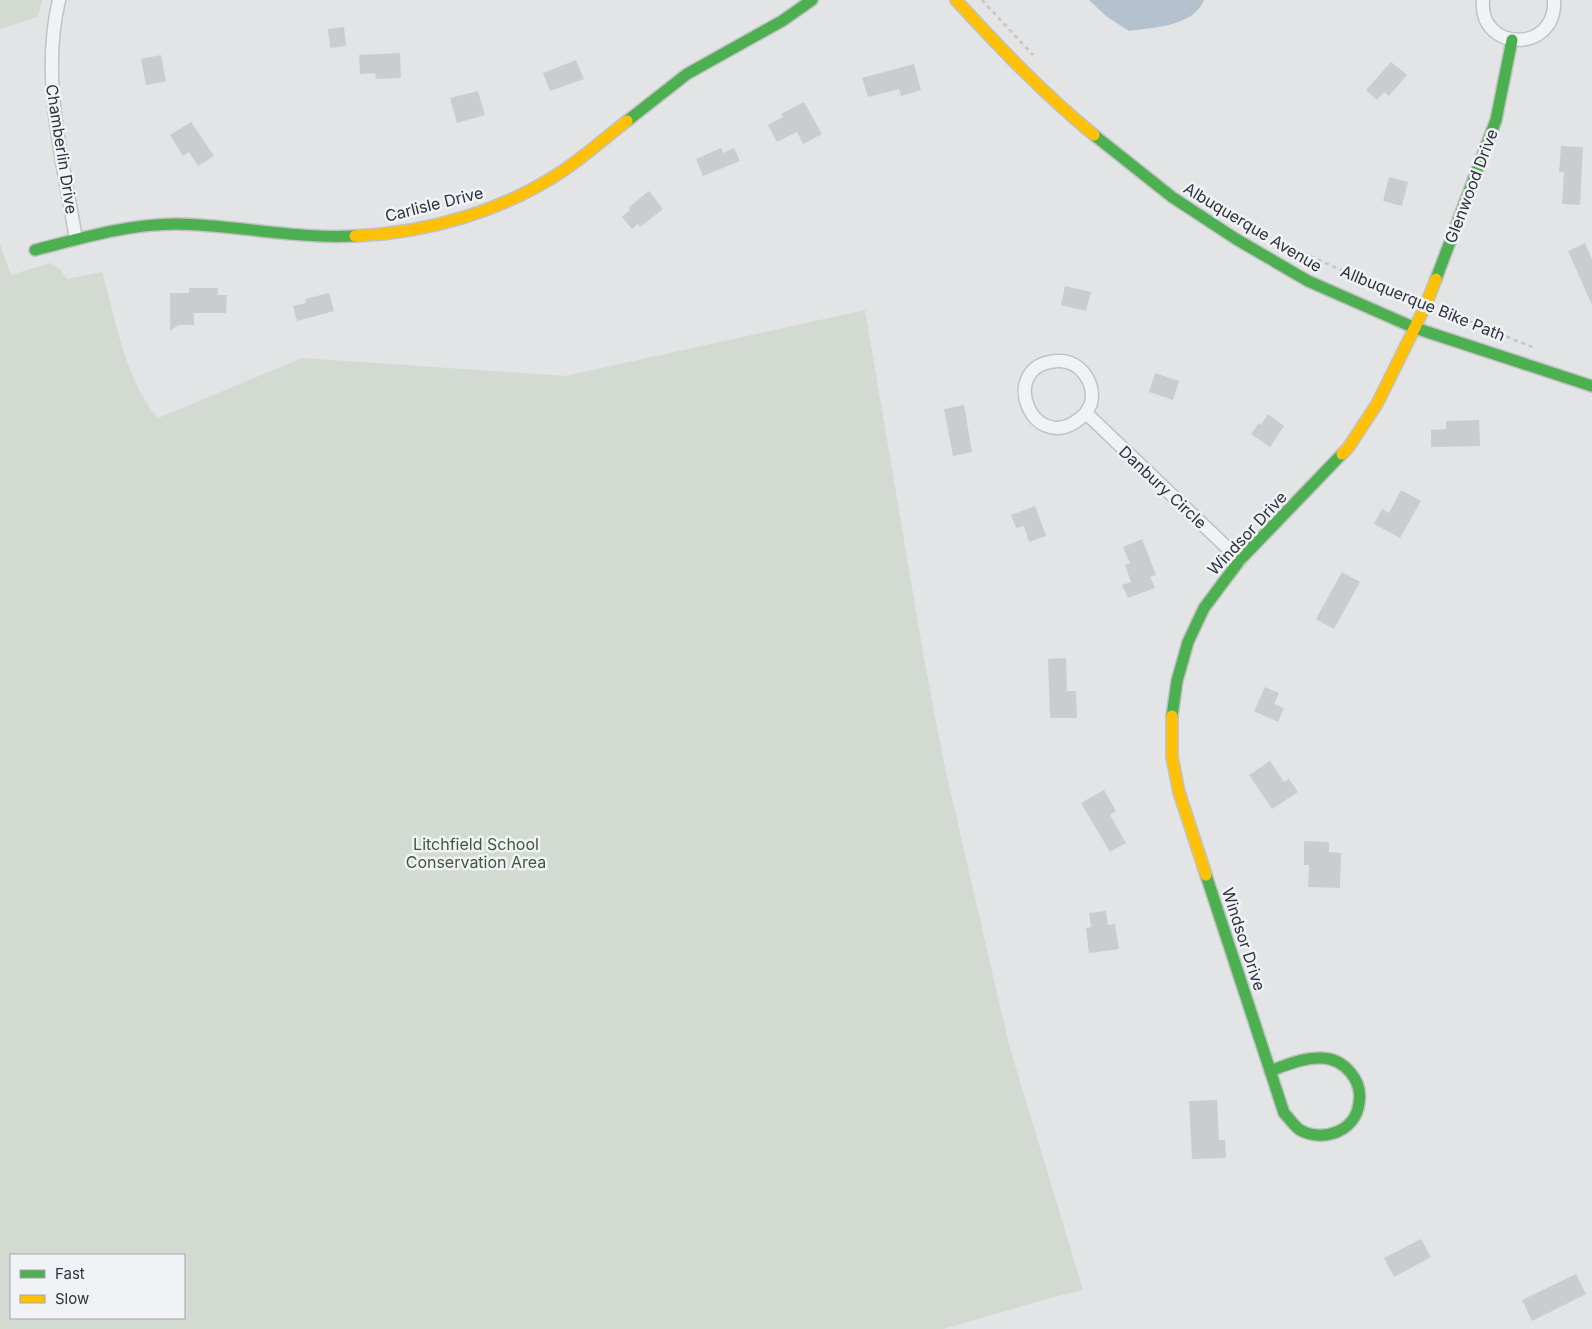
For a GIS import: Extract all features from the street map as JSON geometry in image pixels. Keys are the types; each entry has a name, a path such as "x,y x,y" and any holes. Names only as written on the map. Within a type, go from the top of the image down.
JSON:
{"street":[{"name":"Chamberlin Drive","path":"58,0 51,67 53,105 76,239"},
{"name":"Carlisle Drive","path":"35,250 117,229 174,224 206,225 312,236 351,236 406,230 468,215 529,190 559,174 687,74 706,61 773,28 812,0"},
{"name":"Albuquerque Avenue","path":"956,0 1010,59 1067,113 1172,197 1236,239 1308,281 1415,328 1592,386"},
{"path":"1483,0 1482,7 1485,19 1491,29 1500,36 1512,40 1529,39 1544,30 1551,20 1554,0"},
{"name":"Glenwood Drive","path":"1415,328 1425,307 1496,120 1512,40"},
{"name":"Windsor Drive","path":"1270,1071 1307,1060 1321,1058 1334,1060 1346,1067 1355,1078 1360,1091 1360,1105 1355,1118 1347,1127 1336,1134 1324,1137 1300,1132 1290,1124 1284,1113 1270,1071 1178,792 1172,756 1173,708 1177,681 1188,642 1204,608 1240,560 1348,448 1377,404 1415,328"},
{"path":"1062,361 1073,364 1089,380 1092,392 1091,403 1086,414 1069,426 1058,428 1038,421 1028,409 1024,393 1026,383 1040,366 1062,361"},
{"name":"Danbury Circle","path":"1086,414 1240,560"}],"path":[{"path":"982,0 1039,62"},
{"name":"Allbuquerque Bike Path","path":"1268,237 1425,307 1462,318 1538,350"}],"green space":[{"path":"0,0 42,0 38,17 0,29"},
{"name":"Litchfield School Conservation Area","path":"0,244 11,275 50,263 60,269 67,279 102,272 129,368 137,386 158,418 302,358 565,376 865,310 925,664 944,763 1009,1045 1083,1290 943,1329 0,1329"}],"water":[{"path":"1089,0 1204,0 1199,9 1182,21 1161,27 1129,31 1106,16"}],"building":[{"path":"344,27 346,46 330,48 328,29"},
{"path":"400,53 401,78 376,79 375,73 360,74 359,55"},
{"path":"161,55 166,81 146,85 141,59"},
{"path":"576,60 584,79 550,91 543,73"},
{"path":"1391,62 1407,75 1389,96 1384,92 1377,100 1366,90"},
{"path":"914,64 921,90 901,96 899,89 868,97 862,78"},
{"path":"478,91 485,115 457,123 450,98"},
{"path":"804,102 822,134 803,144 797,132 777,142 768,125 783,117 781,114"},
{"path":"191,122 214,156 198,166 189,152 183,156 170,135"},
{"path":"1561,146 1583,147 1580,205 1562,204 1564,172 1559,172"},
{"path":"721,148 723,153 734,148 740,161 703,176 696,159"},
{"path":"1389,177 1408,182 1402,206 1383,201"},
{"path":"649,191 663,209 640,227 638,224 632,229 622,217 630,210 629,207"},
{"path":"1585,243 1592,259 1592,305 1568,251"},
{"path":"1065,286 1091,292 1086,311 1061,305"},
{"path":"189,288 218,288 218,295 227,295 226,313 194,313 194,325 178,325 170,331 170,293 189,293"},
{"path":"329,293 334,311 297,321 293,306 306,303 305,299"},
{"path":"1155,373 1179,381 1173,400 1149,392"},
{"path":"964,405 972,452 953,456 944,409"},
{"path":"1268,414 1284,426 1270,447 1251,434 1259,423 1261,425"},
{"path":"1479,420 1480,446 1431,447 1431,430 1446,429 1446,421"},
{"path":"1401,490 1421,501 1400,538 1374,524 1382,509 1389,513"},
{"path":"1035,506 1046,536 1029,542 1024,526 1016,528 1011,515"},
{"path":"1142,539 1156,575 1150,577 1155,588 1128,598 1122,585 1131,582 1125,565 1130,563 1123,547"},
{"path":"1342,572 1360,582 1334,629 1316,619"},
{"path":"1066,658 1067,691 1076,691 1077,718 1050,718 1048,659"},
{"path":"1265,687 1279,693 1274,704 1284,708 1278,722 1254,711"},
{"path":"1270,761 1284,782 1289,779 1298,792 1272,809 1249,775"},
{"path":"1104,790 1116,811 1110,815 1126,843 1110,852 1081,803"},
{"path":"1304,841 1329,842 1329,852 1341,853 1340,888 1308,887 1309,865 1304,865"},
{"path":"1106,911 1108,925 1115,924 1119,949 1089,953 1086,928 1091,927 1089,913"},
{"path":"1217,1100 1219,1140 1225,1140 1226,1158 1192,1159 1189,1101"},
{"path":"1421,1239 1431,1257 1394,1277 1384,1258"},
{"path":"1576,1274 1586,1294 1532,1321 1522,1300"}],"traffic: fast":[{"path":"627,121 687,74 782,21 812,0"},
{"path":"1436,279 1496,120 1512,40"},
{"path":"1094,135 1172,197 1236,239 1308,281 1415,328 1592,386"},
{"path":"35,250 105,232 141,226 177,224 310,236 355,236"},
{"path":"1172,716 1177,681 1188,642 1204,608 1240,560 1342,454"},
{"path":"1206,875 1284,1113 1300,1130 1318,1135 1328,1135 1337,1132 1352,1121 1357,1113 1360,1095 1358,1087 1351,1073 1338,1062 1322,1058 1309,1059 1289,1064 1283,1066 1276,1069 1270,1071"}],"traffic: slow":[{"path":"956,0 1023,70 1094,135"},
{"path":"355,236 382,234 437,225 490,208 516,197 564,170 627,121"},
{"path":"1342,454 1377,404 1425,307 1436,279"},
{"path":"1172,716 1172,757 1179,792 1206,875"}]}
